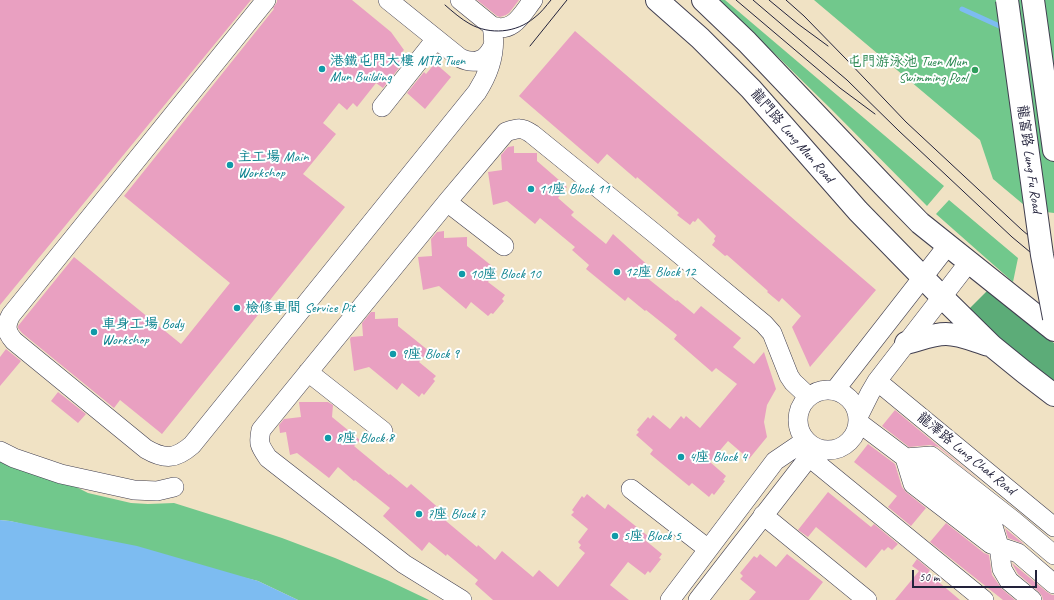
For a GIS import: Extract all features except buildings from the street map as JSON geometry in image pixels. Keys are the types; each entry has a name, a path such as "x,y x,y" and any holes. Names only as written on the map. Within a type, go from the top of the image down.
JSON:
{"main road":[{"name":"龍門路 Lung Mun Road","path":"657,0 700,38 751,89 858,211 942,297 992,346 1054,395"},
{"path":"703,0 747,42 920,223 1054,330"},
{"name":"龍富路 Lung Fu Road","path":"1007,0 1042,255 1054,318"},
{"name":"龍富路 Lung Fu Road","path":"1033,0 1054,150"},
{"path":"906,343 945,334 955,335 992,346"}],"street":[{"path":"266,0 11,315 7,322 9,336 14,341 146,449 155,454 175,456 192,445 477,92 484,82 492,59 492,26"},
{"path":"388,0 408,6 436,39 467,62 475,62 483,59 490,54 493,46"},
{"path":"460,0 492,26 497,28 509,27 514,24 533,0"},
{"path":"382,107 436,39"},
{"path":"462,600 404,564 268,458 259,440 261,430 506,132 517,128 525,129 764,324 772,333 789,376 809,397"},
{"path":"447,202 504,246"},
{"path":"835,390 948,245"},
{"path":"670,600 775,461 810,448 826,450 835,449 844,446 851,440 856,432 858,420 877,381 969,262"},
{"path":"308,372 383,431"},
{"name":"龍澤路 Lung Chak Road","path":"877,381 1054,527"},
{"path":"984,600 810,448 801,432 798,422 799,413 803,404 809,397 817,392 826,390 835,390 844,394 852,400 856,408 858,420 905,458 992,523 999,546 1002,569 1009,581 1032,600"},
{"path":"698,600 763,515 810,448"},
{"path":"0,451 14,458 61,474 134,490 157,491 174,487"},
{"path":"905,458 931,456 1014,521 1047,549"},
{"path":"905,458 913,484 991,544 1018,553 1054,584"},
{"path":"631,489 708,549"},
{"path":"992,523 1014,521 1028,505"},
{"path":"763,515 867,600"},
{"path":"1018,553 1047,549"}],"green space":[{"path":"717,0 725,0 944,186 927,206 778,57"},
{"name":"屯門游泳池 Tuen Mun Swimming Pool","path":"814,0 1054,0 1054,213 1030,210 993,179 980,140"},
{"path":"949,200 1018,258 1013,282 936,214"},
{"path":"988,290 1054,343 1054,383 999,338 968,310"},
{"path":"0,448 88,493 131,503 174,503 282,538 335,558 429,600 298,600 258,581 10,521 0,520"}],"water":[{"path":"0,520 137,546 258,581 298,600 0,600"}],"waterway":[{"path":"962,9 1006,29"}],"tram line":[{"path":"445,5 463,20 478,28 503,31 519,27 527,23 539,14 551,0"},
{"path":"530,46 567,0"},
{"path":"736,0 840,88 875,114"},
{"path":"753,0 847,80 1012,237 1054,272"},
{"path":"769,0 828,46"},
{"path":"786,0 804,16 906,122 1022,230 1054,257"}],"place":[{"name":"港鐵屯門大樓 MTR Tuen Mun Building","path":"322,69"},
{"name":"屯門游泳池 Tuen Mun Swimming Pool","path":"975,70"},
{"name":"主工場 Main Workshop","path":"230,165"},
{"name":"11座 Block 11","path":"531,189"},
{"name":"12座 Block 12","path":"617,272"},
{"name":"10座 Block 10","path":"462,274"},
{"name":"檢修車間 Service Pit","path":"237,308"},
{"name":"車身工場 Body Workshop","path":"94,332"},
{"name":"9座 Block 9","path":"393,354"},
{"name":"8座 Block 8","path":"328,438"},
{"name":"4座 Block 4","path":"681,457"},
{"name":"7座 Block 7","path":"419,514"},
{"name":"5座 Block 5","path":"615,536"}]}
